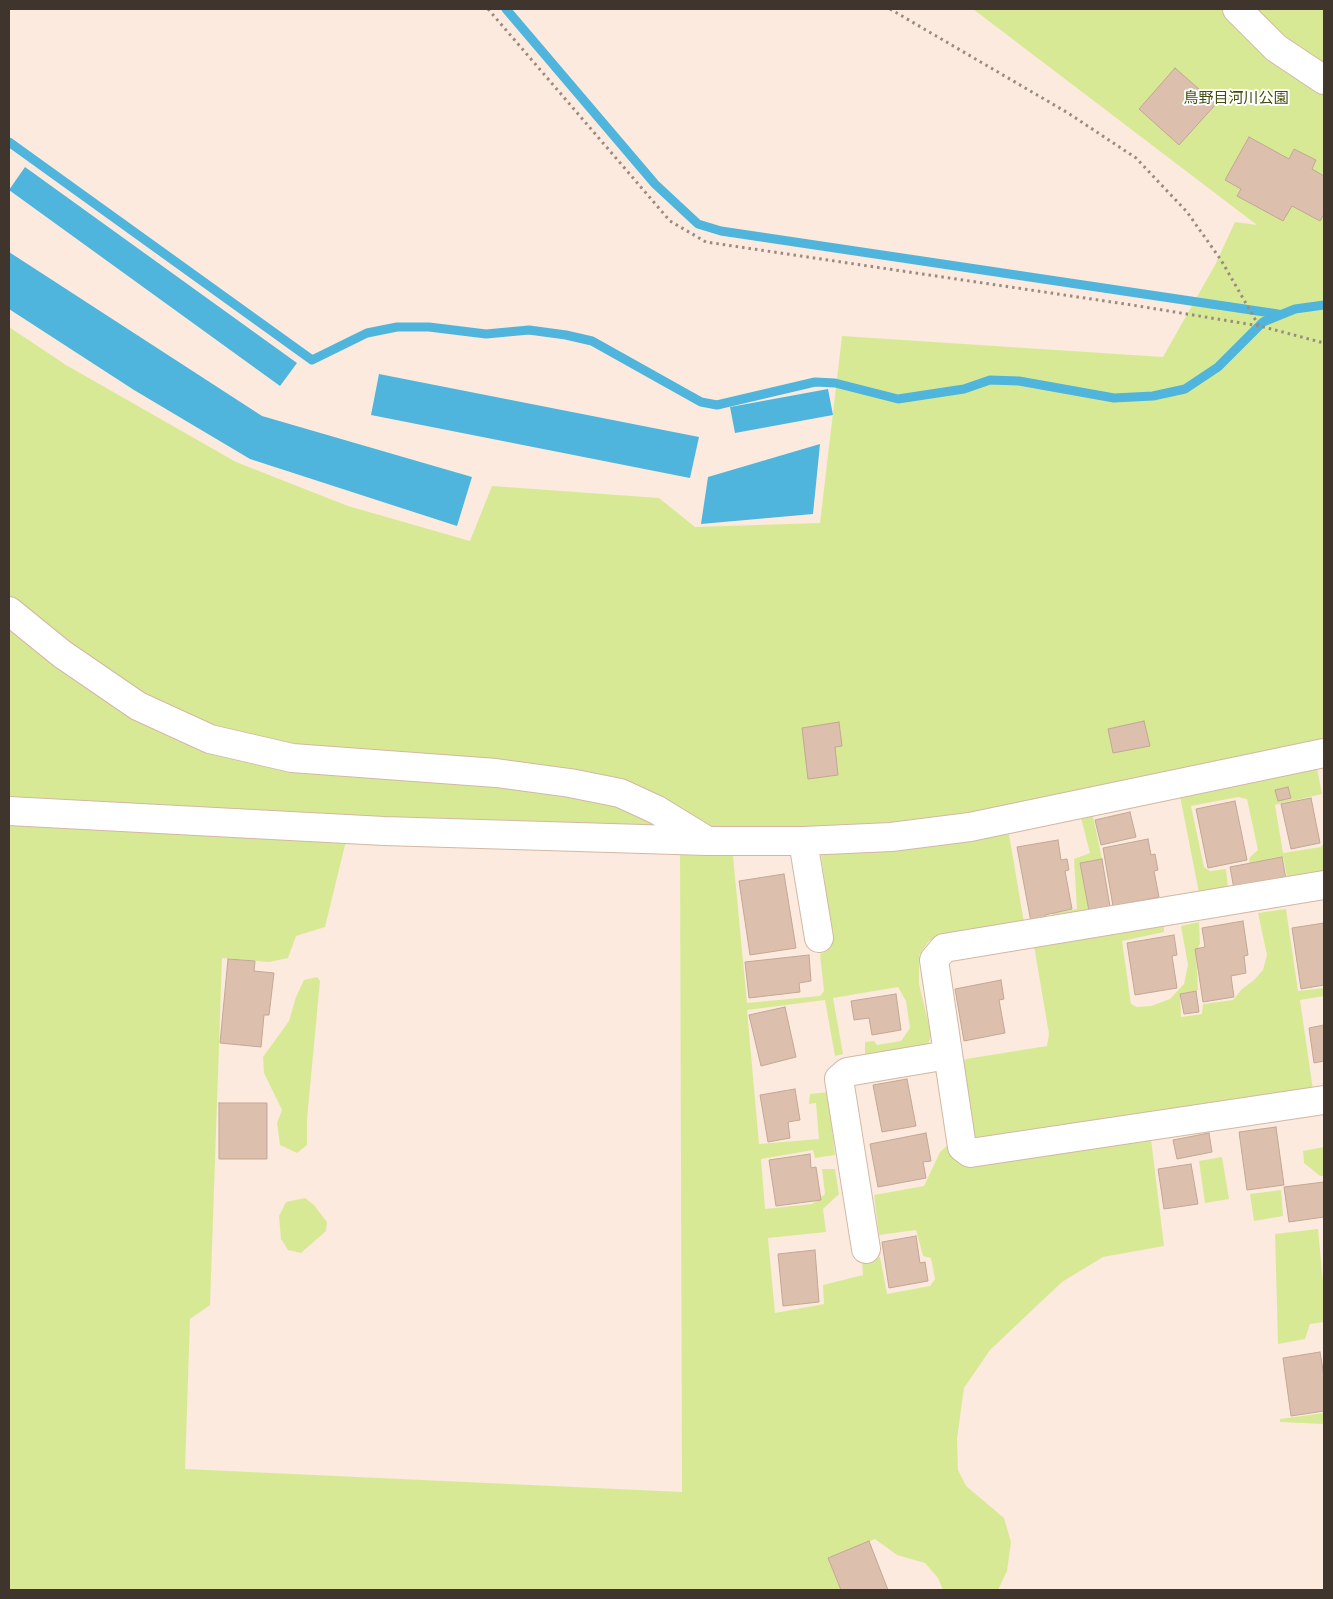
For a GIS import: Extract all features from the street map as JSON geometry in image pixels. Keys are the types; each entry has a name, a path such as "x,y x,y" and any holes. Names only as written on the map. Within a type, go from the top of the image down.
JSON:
{"street":[{"path":"1237,9 1276,48 1324,80"},
{"path":"9,611 62,654 138,706 210,739 292,758 496,773 620,793 657,810 707,841"},
{"path":"9,810 384,831 707,841 803,841 891,837 970,827 1324,753"},
{"path":"803,841 820,938"},
{"path":"1324,885 944,948 934,960 962,1146 970,1153 1324,1100"},
{"path":"866,1249 839,1078 847,1072 948,1055"}],"path":[{"path":"488,9 670,221 706,242 1132,304 1260,326 1324,343"},
{"path":"890,9 1068,113 1136,158 1186,212 1221,260 1260,326"}],"green space":[{"name":"鳥野目河川公園","path":"973,9 1324,9 1324,745 969,817 713,834 352,816 325,927 296,936 288,958 269,962 222,958 210,1305 190,1319 185,1469 682,1492 680,855 733,856 747,1003 820,996 824,991 820,954 825,952 825,944 833,943 821,854 891,850 1009,834 1024,923 929,941 919,955 919,984 931,1034 928,1046 865,1056 865,1042 874,1041 877,1045 901,1041 910,1028 906,1001 898,987 833,998 843,1054 835,1056 825,1000 747,1010 759,1144 819,1139 816,1103 809,1104 810,1094 828,1092 835,1155 815,1158 813,1150 761,1159 765,1209 812,1204 825,1194 822,1169 835,1169 839,1194 823,1209 826,1232 768,1238 775,1313 824,1304 823,1285 863,1275 862,1259 880,1257 887,1294 930,1286 935,1279 931,1258 923,1256 916,1230 879,1235 874,1195 924,1186 940,1152 967,1128 960,1064 966,1059 1047,1046 1049,1034 1034,946 1164,926 1164,932 1122,941 1131,1004 1137,1007 1151,1006 1170,999 1184,984 1188,965 1181,926 1199,922 1200,943 1196,954 1198,990 1180,994 1181,1017 1202,1014 1203,1004 1233,1000 1263,970 1267,955 1258,913 1286,909 1298,991 1324,988 1324,996 1300,1000 1313,1090 1151,1139 1164,1246 1103,1257 1062,1282 990,1350 964,1388 957,1439 958,1470 966,1486 1004,1518 1011,1542 1007,1571 998,1590 943,1590 938,1578 925,1563 897,1555 875,1539 828,1558 841,1590 9,1590 9,327 66,365 236,462 348,506 470,541 492,486 659,498 695,527 820,523 842,336 1163,357 1215,265 1235,222 1257,225"},
{"path":"1317,768 1322,794 1275,805 1283,853 1321,847 1324,843 1324,875 1288,881 1283,857 1249,863 1250,857 1258,850 1247,799 1238,797 1191,806 1204,867 1210,871 1226,869 1228,888 1199,893 1180,796"},
{"path":"1093,816 1102,859 1080,863 1089,911 1052,918 1053,913 1077,909 1074,859 1090,853 1081,818"},
{"path":"317,977 320,981 307,1119 307,1145 297,1153 280,1145 277,1123 282,1110 264,1073 263,1057 289,1021 296,997 304,980"},
{"path":"1324,1147 1324,1176 1320,1176 1304,1163 1303,1151"},
{"path":"1222,1157 1229,1199 1205,1203 1199,1161"},
{"path":"1281,1190 1283,1216 1254,1221 1250,1194"},
{"path":"305,1198 314,1205 327,1222 326,1231 301,1253 288,1250 281,1239 279,1216 286,1202"},
{"path":"1318,1229 1324,1293 1324,1322 1310,1324 1305,1339 1278,1344 1275,1234"},
{"path":"1324,1413 1324,1424 1280,1422 1280,1419"}],"water":[{"path":"25,167 297,363 280,386 9,190"},
{"path":"9,252 262,416 472,477 457,526 250,459 134,390 9,309"},
{"path":"379,374 699,437 690,478 371,415"},
{"path":"828,389 833,415 735,433 730,407"},
{"path":"820,444 813,514 701,524 708,477"}],"building":[{"path":"1175,68 1216,104 1179,145 1139,109"},
{"path":"1249,137 1289,159 1294,149 1316,160 1312,169 1324,176 1324,214 1320,221 1292,206 1283,221 1237,196 1241,189 1225,180"},
{"path":"1144,721 1150,746 1113,753 1108,729"},
{"path":"839,722 842,746 835,747 838,775 808,779 802,728"},
{"path":"1288,787 1291,798 1278,801 1275,790"},
{"path":"1311,798 1320,843 1291,849 1281,804"},
{"path":"1235,801 1247,860 1208,868 1196,809"},
{"path":"1130,812 1136,837 1101,845 1095,820"},
{"path":"1148,839 1151,855 1155,854 1158,870 1154,871 1159,897 1113,906 1103,848"},
{"path":"1058,840 1061,860 1067,859 1069,870 1065,871 1072,909 1045,915 1046,919 1031,922 1017,847"},
{"path":"1282,857 1286,879 1234,889 1230,867"},
{"path":"1102,859 1110,907 1089,911 1080,863"},
{"path":"784,874 796,948 750,955 739,881"},
{"path":"1243,921 1248,955 1244,956 1246,973 1231,976 1234,997 1203,1002 1195,949 1205,947 1202,928"},
{"path":"1324,923 1324,985 1301,989 1292,928"},
{"path":"1174,935 1177,955 1172,956 1177,988 1135,995 1127,943"},
{"path":"809,955 811,981 799,983 800,992 749,998 745,962"},
{"path":"228,959 255,961 254,971 274,973 269,1015 264,1015 261,1047 220,1043"},
{"path":"1001,980 1004,999 999,1000 1005,1033 964,1041 955,989"},
{"path":"1196,991 1199,1012 1184,1014 1180,994"},
{"path":"896,994 901,1030 872,1035 869,1018 854,1020 851,1001"},
{"path":"785,1007 796,1057 761,1066 749,1015"},
{"path":"1324,1025 1324,1061 1314,1063 1309,1028"},
{"path":"907,1079 916,1126 882,1132 873,1085"},
{"path":"795,1089 800,1120 788,1122 790,1138 768,1142 760,1095"},
{"path":"219,1103 267,1103 267,1159 219,1159"},
{"path":"1276,1127 1284,1185 1247,1190 1239,1132"},
{"path":"926,1133 931,1161 923,1162 926,1178 878,1187 870,1144"},
{"path":"1209,1133 1212,1152 1177,1159 1173,1140"},
{"path":"810,1154 811,1168 816,1167 821,1200 776,1206 769,1160"},
{"path":"1191,1164 1198,1204 1164,1209 1158,1169"},
{"path":"1324,1182 1324,1217 1289,1222 1284,1187"},
{"path":"916,1236 920,1263 925,1262 928,1281 889,1288 882,1242"},
{"path":"815,1250 819,1302 783,1306 778,1254"},
{"path":"1320,1352 1324,1376 1324,1411 1291,1416 1283,1358"},
{"path":"869,1541 888,1590 841,1590 828,1558"}],"waterway":[{"path":"506,9 655,184 698,224 721,231 1278,314"},
{"path":"9,142 312,360 367,333 397,327 429,327 486,334 529,330 592,341 701,402 717,405 815,382 835,383 898,399 964,389 990,380 1019,381 1114,398 1153,396 1185,389 1218,367 1263,322 1295,309 1324,305"}]}
